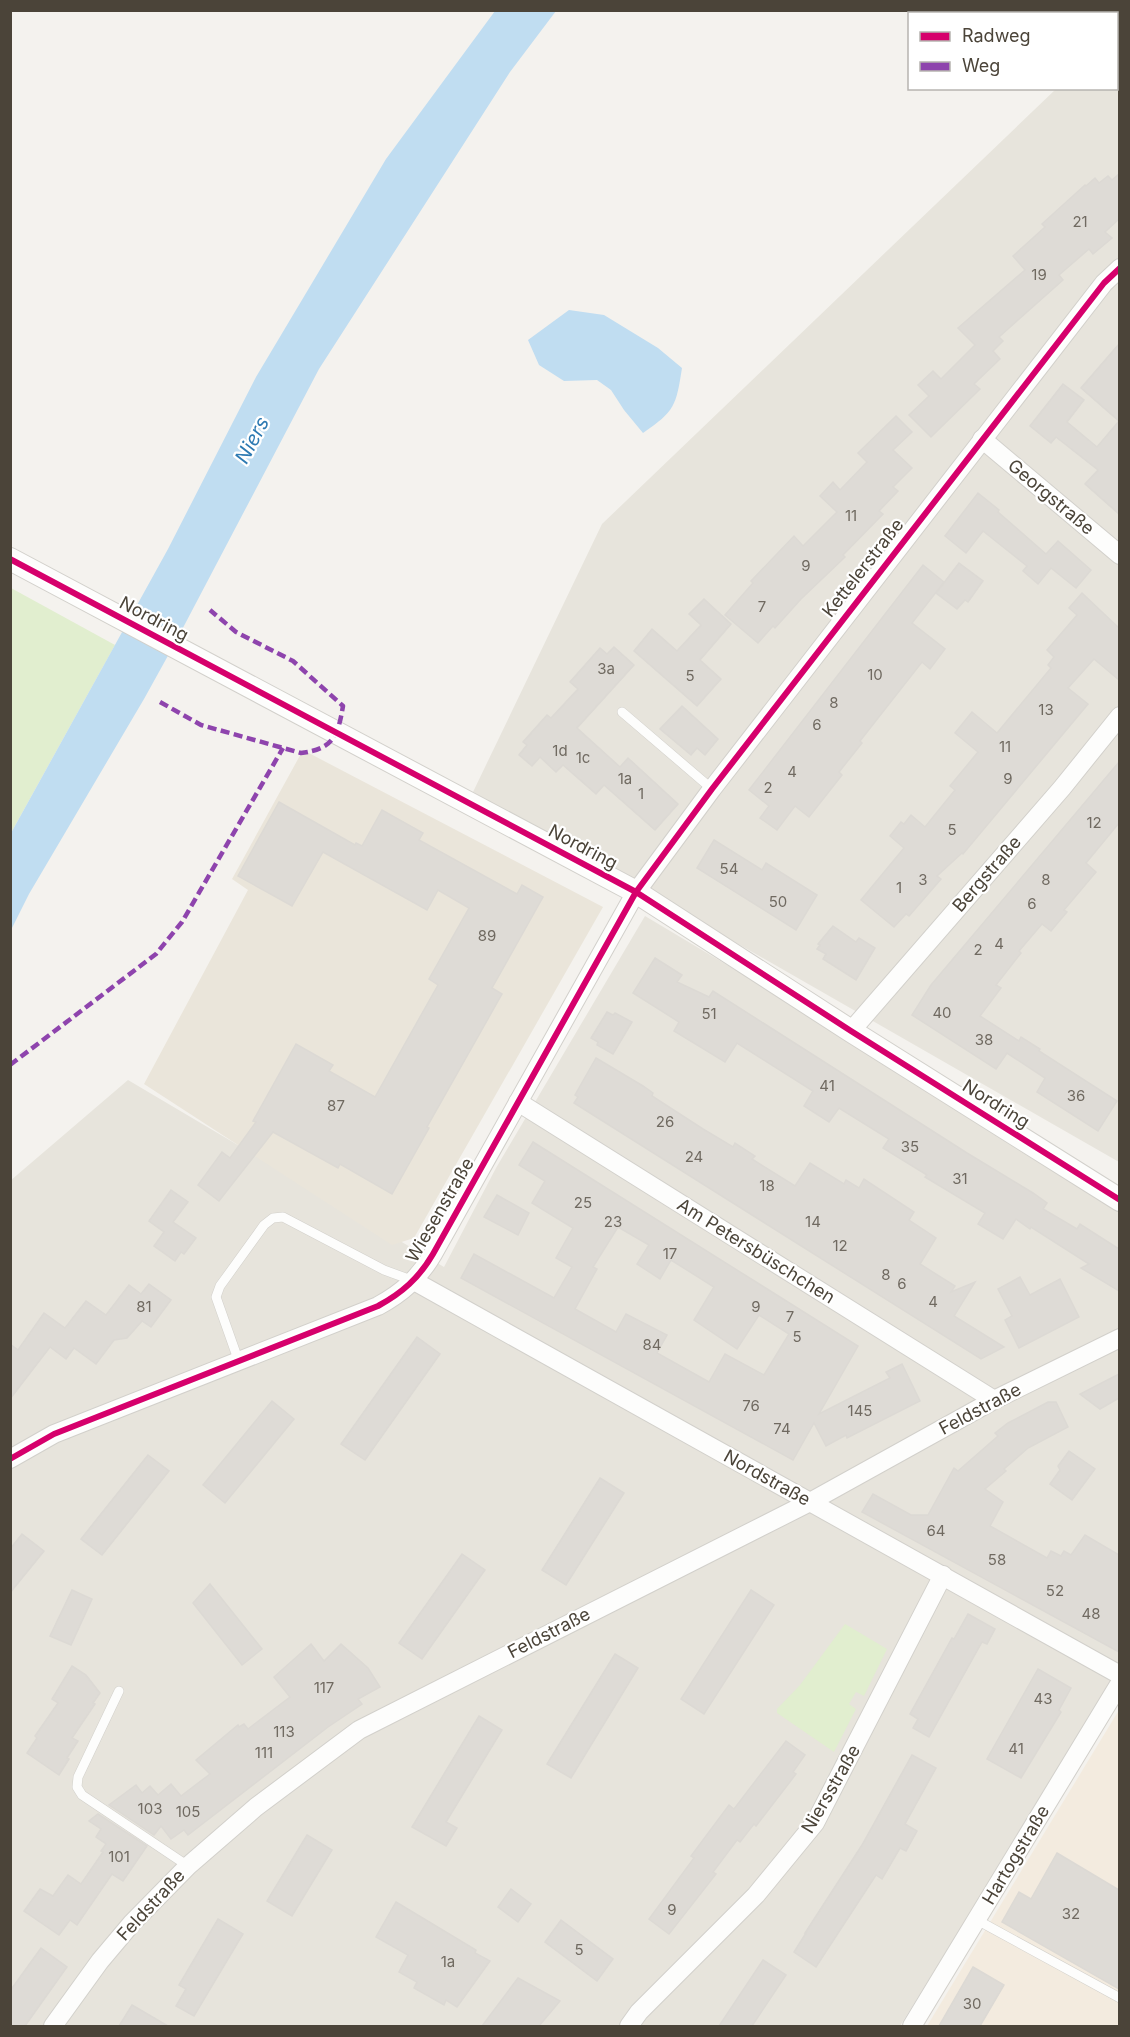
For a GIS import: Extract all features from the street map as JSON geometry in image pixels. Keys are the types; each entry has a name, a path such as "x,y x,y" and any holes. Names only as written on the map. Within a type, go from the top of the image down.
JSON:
{"street":[{"name":"Kettelerstraße","path":"636,892 712,789 982,439 1119,267"},
{"name":"Georgstraße","path":"982,439 1119,555"},
{"name":"Nordring","path":"10,559 636,892 1119,1200"},
{"name":"Bergstraße","path":"851,1031 1062,788 1119,716"},
{"name":"Wiesenstraße","path":"10,1459 54,1434 378,1306 398,1295 414,1281 424,1270 636,892"},
{"name":"Am Petersbüschchen","path":"518,1102 994,1400"},
{"name":"Nordstraße","path":"414,1281 1119,1675"},
{"name":"Feldstraße","path":"53,2026 125,1930 188,1866 256,1807 358,1730 810,1502 994,1400 1119,1338"},
{"name":"Niersstraße","path":"629,2026 639,2012 756,1895 815,1823 943,1575"},
{"name":"Hartogstraße","path":"912,2026 1119,1683"}],"lane":[{"path":"622,712 712,789"},
{"path":"239,1362 216,1297 220,1286 264,1225 273,1218 283,1217 384,1270 414,1281"},
{"path":"119,1691 78,1777 76,1787 82,1795 188,1866"},
{"path":"977,1920 1119,1998"}],"shaded area":[{"path":"1118,38 1119,1162 473,792 602,524 1055,90 1118,90"},
{"path":"303,750 603,907 414,1238 392,1245 144,1084 248,890 232,879"},
{"path":"645,916 1119,1199 1119,1673 900,2026 11,2026 10,1181 128,1080 444,1267 496,1168"},
{"path":"1119,1710 1119,2026 927,2026"}],"green space":[{"path":"11,588 115,645 11,833"},
{"path":"845,1624 887,1649 864,1696 856,1692 849,1704 856,1709 834,1752 777,1713 777,1709 800,1685"}],"water":[{"name":"Niers","path":"495,11 556,11 510,72 319,369 175,643 29,894 11,930 11,833 168,549 256,377 386,159"},
{"path":"569,310 604,315 658,348 682,368 678,391 668,413 643,433 611,390 597,380 564,381 539,365 528,340"}],"building":[{"path":"1119,174 1119,219 1105,232 1112,238 1093,254 1089,249 1059,275 1063,280 999,337 1003,341 993,351 1000,359 974,384 980,389 931,437 909,415 929,396 918,385 933,371 941,379 975,345 958,328 1025,270 1013,256 1045,227 1042,224 1095,178 1099,183 1108,176 1112,180"},
{"path":"1119,344 1119,421 1081,388"},
{"path":"1063,384 1084,400 1067,422 1097,447 1119,421 1119,514 1085,484 1098,470 1056,437 1051,443 1030,426"},
{"path":"896,416 912,432 893,450 912,468 893,487 898,491 879,511 883,514 843,555 845,557 758,643 725,615 753,583 751,581 794,536 803,546 837,512 820,496 833,482 840,490 867,462 858,453"},
{"path":"978,493 1046,554 1058,541 1091,570 1076,588 1051,568 1038,584 1023,571 1027,566 983,531 966,553 945,536"},
{"path":"959,563 983,581 968,602 965,600 957,609 936,593"},
{"path":"923,565 944,582 912,623 945,649 930,669 922,662 860,741 862,743 839,772 842,775 809,817 795,806 777,830 760,818 769,806 749,790"},
{"path":"1082,593 1119,628 1119,680 1094,659 1068,688 1088,704 963,854 937,876 941,879 909,916 906,914 894,927 861,900 904,848 890,836 901,822 904,824 911,815 925,827 955,790 950,786 978,752 955,733 972,712 997,733 1051,668 1048,665 1054,657 1047,650 1077,615 1069,608"},
{"path":"704,599 731,624 700,660 721,679 697,706 634,651 652,629 677,651 701,625 689,614"},
{"path":"614,647 634,665 577,728 620,767 628,758 678,804 655,830 604,785 596,794 563,765 556,772 540,757 532,766 519,755 527,745 523,742 547,715 551,718 578,689 570,682 600,648 607,654"},
{"path":"682,706 718,739 705,755 697,748 691,755 660,729"},
{"path":"1119,762 1119,823 1086,863 1096,872 1064,910 1067,912 1051,931 1042,924 1019,951 1021,953 996,985 1001,988 980,1016 1019,1041 1021,1037 1117,1101 1098,1131 1037,1092 1045,1078 1007,1053 996,1069 912,1015 931,985"},
{"path":"279,802 355,845 356,843 362,846 382,810 423,833 419,840 517,894 522,885 543,897 492,988 502,994 392,1194 340,1164 338,1168 273,1132 219,1201 198,1185 222,1152 230,1158 256,1122 253,1121 296,1044 333,1065 329,1071 375,1097 438,985 429,979 469,908 438,890 427,910 323,852 292,906 238,876"},
{"path":"714,840 762,870 766,863 817,895 796,930 697,868"},
{"path":"833,926 856,942 859,938 875,948 856,980 823,959 826,954 817,949 820,945 818,944"},
{"path":"655,958 682,975 677,982 709,997 713,991 1033,1193 1047,1203 1043,1209 1077,1229 1080,1224 1119,1249 1119,1291 1081,1268 1089,1264 1016,1219 1003,1239 978,1224 985,1213 925,1177 927,1175 883,1148 889,1139 839,1108 829,1122 804,1106 813,1091 737,1043 725,1062 674,1031 679,1022 633,993"},
{"path":"607,1012 613,1015 615,1013 632,1022 613,1054 597,1045 598,1042 591,1038"},
{"path":"596,1058 643,1086 653,1093 652,1096 703,1129 733,1147 735,1143 755,1156 752,1159 795,1186 810,1163 844,1184 846,1180 859,1188 864,1179 914,1212 909,1220 936,1238 920,1264 955,1286 951,1292 975,1282 954,1316 1004,1347 981,1359 574,1103 578,1097 575,1095"},
{"path":"533,1142 858,1346 819,1414 890,1378 886,1372 902,1364 920,1401 847,1438 846,1435 826,1446 814,1423 793,1460 461,1278 474,1254 554,1298 572,1267 556,1258 573,1228 532,1203 545,1181 519,1165","holes":["618,1227 649,1245 637,1264 660,1279 671,1260 714,1287 694,1320 737,1349 759,1315 789,1334 764,1375 725,1354 709,1382 657,1353 667,1335 626,1314 616,1332 575,1309 597,1269 593,1267"]},
{"path":"171,1190 188,1202 173,1222 196,1238 184,1254 181,1252 175,1261 154,1246 164,1232 149,1221"},
{"path":"497,1195 529,1213 518,1235 484,1217"},
{"path":"1020,1277 1030,1295 1060,1279 1079,1317 1019,1348 1005,1320 1012,1316 998,1289"},
{"path":"149,1284 171,1300 151,1327 142,1321 127,1338 114,1340 96,1364 74,1348 66,1359 50,1347 10,1399 10,1344 18,1350 44,1313 65,1328 86,1301 106,1315 129,1285 141,1294"},
{"path":"417,1337 440,1354 365,1460 341,1444"},
{"path":"1119,1374 1119,1398 1100,1409 1080,1394"},
{"path":"272,1401 294,1419 225,1503 203,1485"},
{"path":"1048,1402 1056,1402 1068,1427 1028,1448 985,1489 1003,1502 990,1526 1047,1558 1051,1551 1061,1556 1064,1551 1071,1555 1085,1535 1119,1555 1119,1652 862,1512 873,1494 911,1515 928,1515 954,1468 958,1471 998,1436 995,1433 1008,1423"},
{"path":"1069,1451 1095,1469 1072,1500 1050,1484 1060,1470 1058,1466"},
{"path":"148,1455 169,1471 102,1555 81,1539"},
{"path":"600,1478 624,1493 566,1585 542,1570"},
{"path":"22,1534 44,1551 10,1593 10,1549"},
{"path":"462,1554 485,1570 422,1659 399,1643"},
{"path":"210,1584 262,1649 242,1665 193,1603"},
{"path":"72,1590 92,1599 71,1645 50,1636"},
{"path":"751,1590 774,1605 704,1714 681,1699"},
{"path":"968,1614 995,1629 987,1644 982,1642 929,1737 913,1728 918,1719 910,1714"},
{"path":"311,1644 324,1661 341,1644 368,1668 380,1687 358,1699 362,1704 328,1727 188,1835 184,1830 171,1839 161,1826 154,1835 109,1805 136,1785 142,1793 150,1786 158,1795 171,1784 181,1796 210,1774 196,1760 238,1725 239,1727 244,1724 248,1729 290,1697 274,1677"},
{"path":"615,1654 638,1668 571,1778 547,1764"},
{"path":"72,1666 86,1675 100,1693 72,1738 78,1741 59,1775 27,1753 37,1738 35,1736 58,1703 52,1699"},
{"path":"1038,1669 1071,1688 1059,1710 1061,1712 1021,1778 987,1759"},
{"path":"479,1716 502,1730 446,1822 457,1828 446,1846 412,1827"},
{"path":"786,1741 805,1755 793,1772 796,1774 756,1826 754,1824 740,1842 737,1840 713,1872 716,1874 669,1934 649,1919 694,1858 691,1856 729,1805 734,1809"},
{"path":"912,1755 936,1768 905,1824 917,1831 906,1851 900,1848 882,1879 876,1875 816,1967 794,1952 862,1845"},
{"path":"98,1814 147,1846 123,1881 112,1874 77,1925 70,1920 59,1935 24,1911 40,1889 53,1896 68,1875 81,1884 106,1844 96,1837 101,1829 89,1821"},
{"path":"307,1835 332,1850 292,1916 267,1901"},
{"path":"1057,1853 1119,1890 1119,1989 1002,1922 1019,1892 1031,1899"},
{"path":"511,1889 531,1904 518,1922 498,1907"},
{"path":"396,1902 476,1950 475,1953 490,1961 457,2007 446,2000 444,2005 414,1988 417,1982 399,1972 408,1955 376,1937"},
{"path":"218,1919 243,1934 194,2016 176,2006 186,1989 179,1985"},
{"path":"561,1920 613,1959 597,1981 545,1942"},
{"path":"41,1948 67,1967 25,2026 10,2026 10,1991"},
{"path":"763,1960 786,1975 752,2026 719,2026"},
{"path":"973,1967 1004,1985 980,2026 939,2026"},
{"path":"518,1978 560,2001 539,2026 482,2026"},
{"path":"132,2005 168,2026 119,2026"}],"marked path":[{"path":"160,702 201,725 301,753 321,748 336,733 343,706 293,661 236,632 210,610"},
{"path":"10,1065 156,954 182,922 283,748"}],"cycle path":[{"path":"10,1459 54,1434 378,1306 395,1296 416,1278 428,1263 636,892 712,789 1104,283 1120,268"},
{"path":"10,559 636,892 851,1031 1120,1200"}]}
